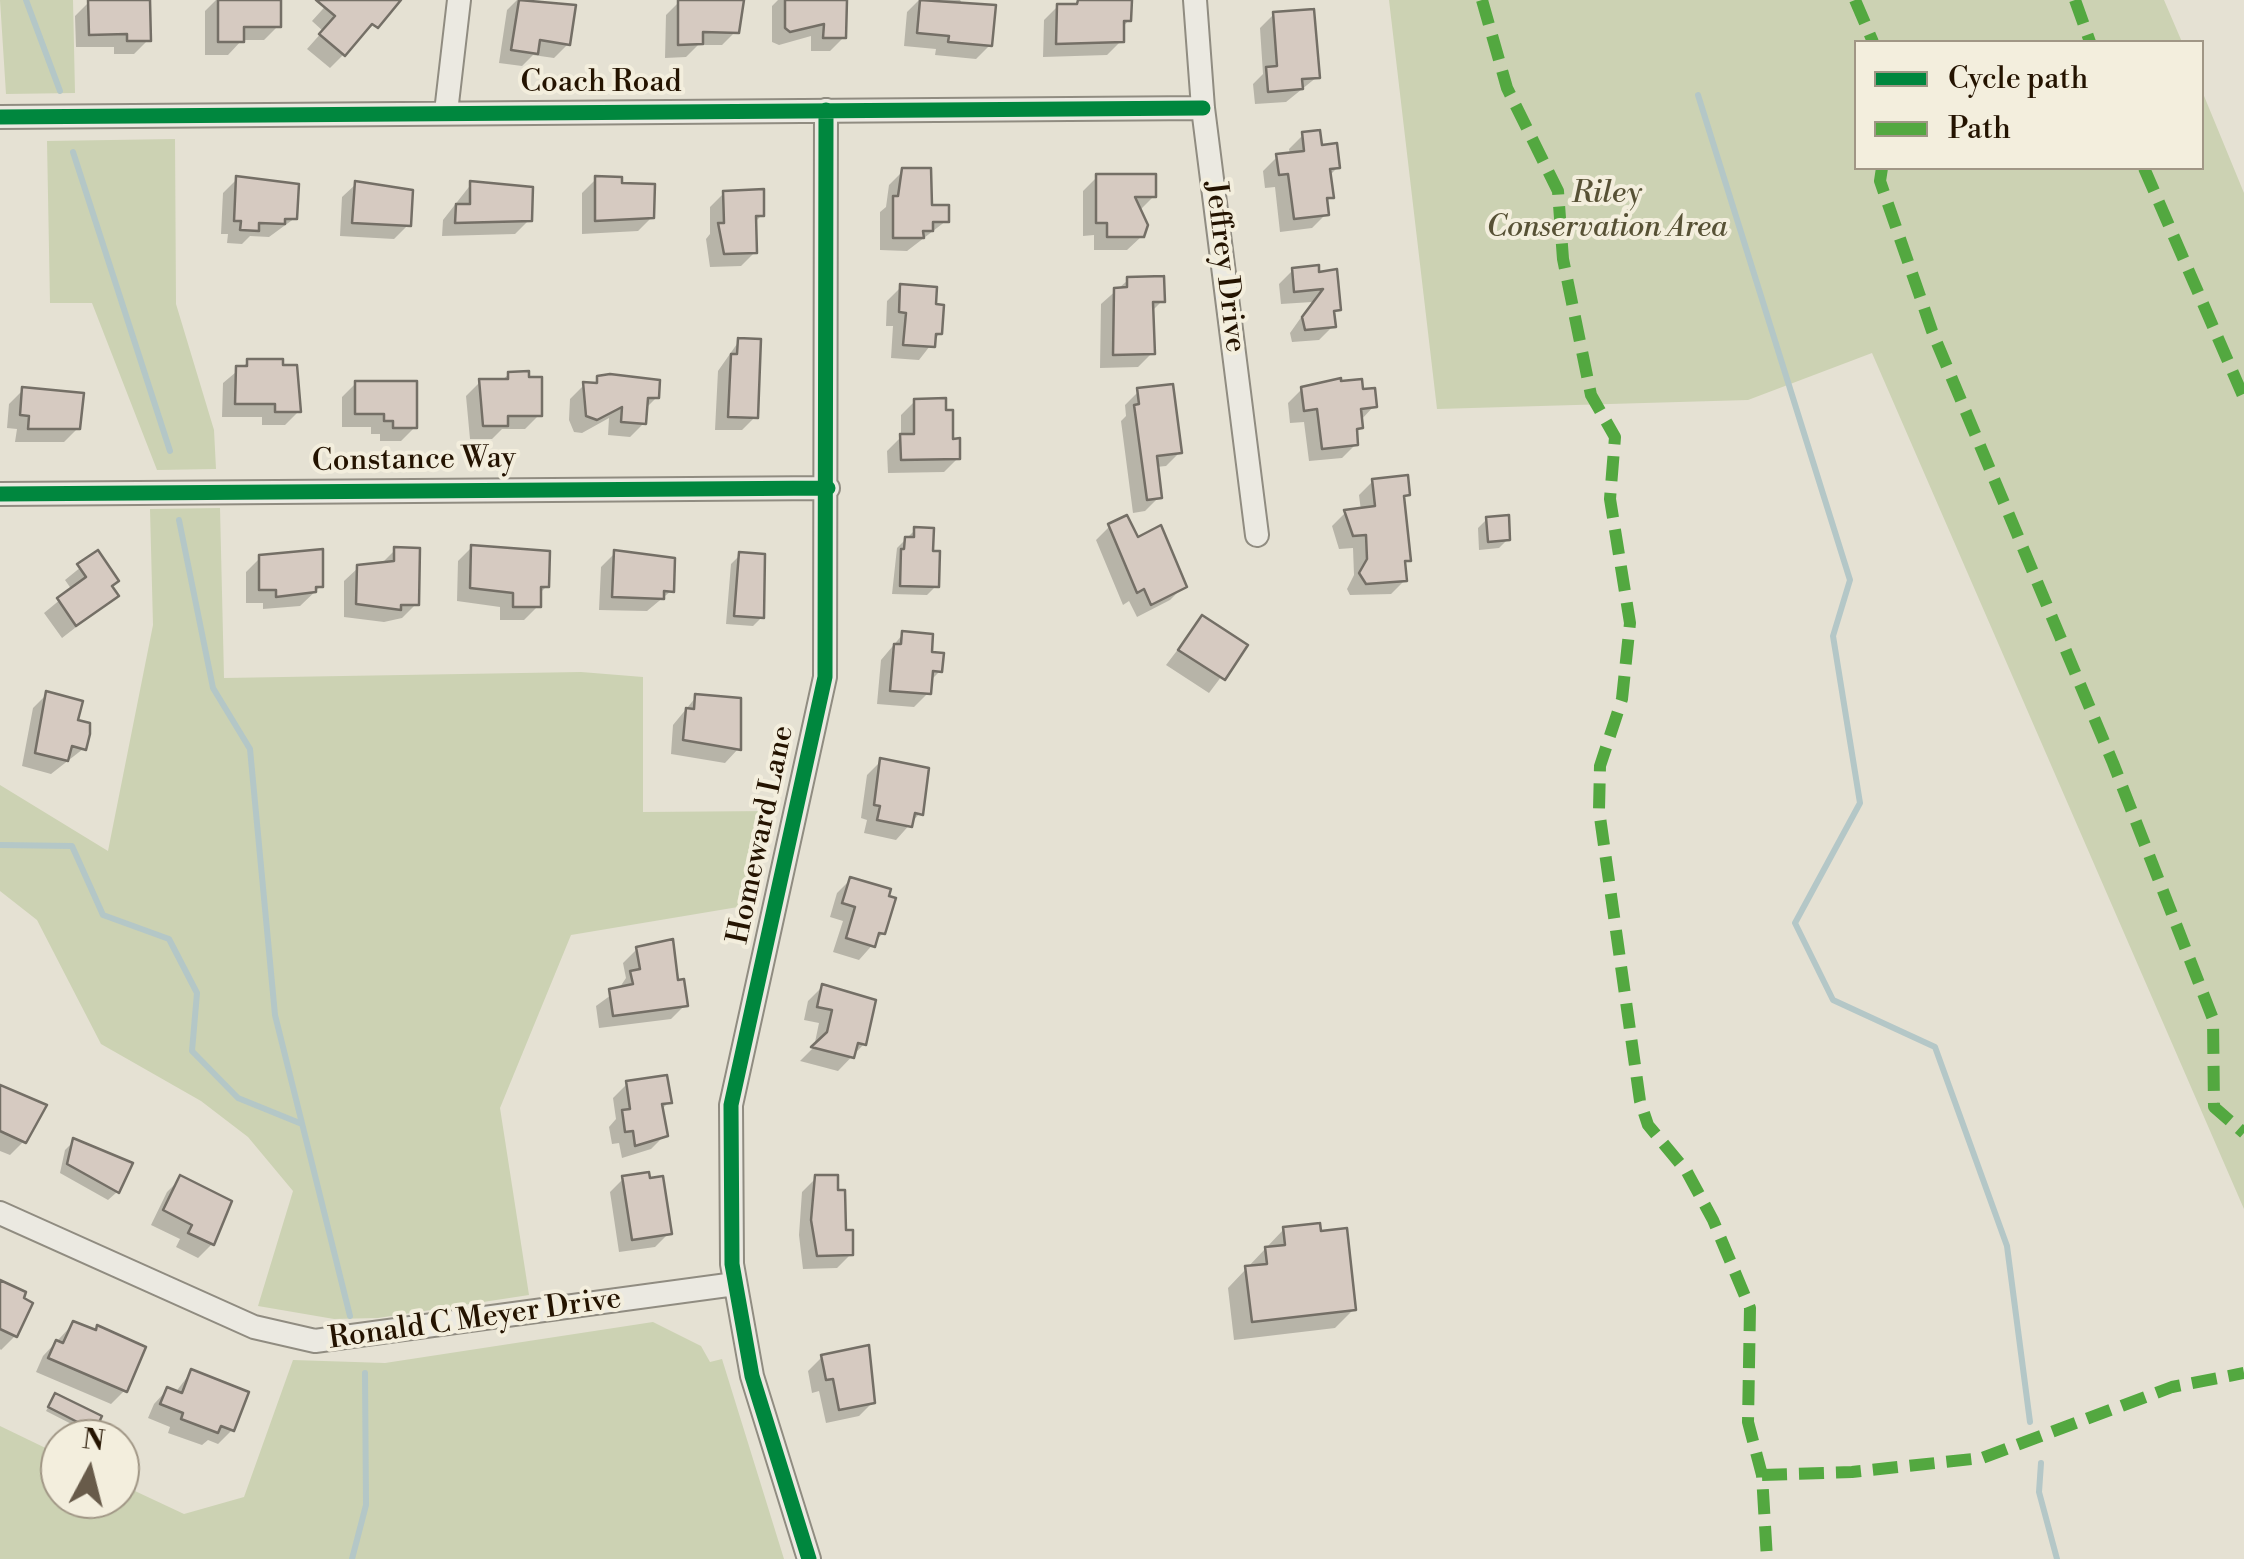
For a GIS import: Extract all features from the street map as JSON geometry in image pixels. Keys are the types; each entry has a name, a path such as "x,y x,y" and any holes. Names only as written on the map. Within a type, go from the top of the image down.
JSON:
{"street":[{"path":"446,112 459,0"},
{"name":"Jeffrey Drive","path":"1194,0 1203,108 1257,534"},
{"name":"Coach Road","path":"0,118 1203,108"},
{"name":"Homeward Lane","path":"809,1559 752,1376 735,1284 732,1104 825,677 826,110"},
{"name":"Constance Way","path":"0,494 828,488"},
{"name":"Ronald C Meyer Drive","path":"0,1213 254,1327 315,1341 735,1284"}],"green space":[{"path":"0,0 73,0 75,93 6,94"},
{"name":"Riley Conservation Area","path":"1389,0 2164,0 2181,40 1854,40 1854,170 2204,170 2204,96 2244,193 2244,1209 1872,353 1748,400 1437,409"},
{"path":"175,139 176,304 214,430 216,469 157,470 92,303 50,303 47,141"},
{"path":"220,508 224,678 581,672 643,677 643,812 771,811 750,905 571,935 500,1108 529,1295 378,1318 334,1319 258,1306 293,1191 248,1137 201,1101 101,1044 37,920 0,891 0,785 108,851 153,625 150,509"},
{"path":"653,1322 701,1346 710,1362 722,1359 784,1559 0,1559 0,1426 40,1445 40,1519 140,1519 140,1493 184,1514 244,1497 293,1360 385,1363"}],"building":[{"path":"88,0 150,0 151,41 127,41 127,34 89,35"},
{"path":"218,0 281,0 281,27 244,27 244,42 218,42"},
{"path":"316,0 401,0 378,28 372,24 345,56 319,34 335,16"},
{"path":"519,0 576,5 570,45 540,40 538,54 511,50"},
{"path":"678,0 744,0 739,33 703,32 703,44 678,45"},
{"path":"785,0 847,0 846,38 823,38 824,24 790,32 785,28"},
{"path":"920,0 996,5 992,46 948,42 949,36 917,33"},
{"path":"1078,0 1132,0 1131,21 1124,21 1124,42 1056,44 1057,4 1077,4"},
{"path":"1314,9 1320,78 1302,79 1303,89 1268,92 1266,67 1277,66 1273,12"},
{"path":"1320,130 1322,145 1337,143 1340,168 1330,169 1334,198 1327,198 1329,215 1294,219 1288,174 1279,175 1276,154 1304,151 1302,132"},
{"path":"902,168 931,168 932,205 949,205 949,222 933,222 933,231 923,231 924,238 893,238 893,196 898,196"},
{"path":"1096,174 1156,174 1156,197 1135,197 1148,225 1144,237 1107,237 1107,223 1096,223"},
{"path":"236,176 299,184 297,219 285,219 285,224 259,223 259,231 240,230 241,221 234,221"},
{"path":"595,176 622,177 622,183 655,184 654,218 595,221"},
{"path":"355,181 413,190 411,226 352,223"},
{"path":"470,181 533,187 532,221 455,223 456,204 470,204"},
{"path":"764,189 764,216 756,216 757,253 724,254 718,223 724,223 723,191"},
{"path":"1319,265 1319,272 1337,269 1341,310 1334,311 1336,327 1305,330 1302,317 1323,289 1294,292 1292,268"},
{"path":"1164,276 1165,302 1153,302 1155,354 1113,355 1114,288 1127,287 1127,277"},
{"path":"900,284 937,287 936,304 944,305 942,334 936,334 935,347 903,345 906,313 899,312"},
{"path":"738,338 761,339 758,418 728,417 731,354 737,354"},
{"path":"247,359 283,359 283,365 297,365 301,412 275,412 275,404 235,404 236,366 247,366"},
{"path":"529,371 529,377 542,377 542,416 508,416 508,426 483,426 479,379 508,379 508,372"},
{"path":"597,376 660,380 659,398 648,398 646,424 621,422 622,407 597,420 586,416 583,382 597,383"},
{"path":"1341,378 1362,379 1363,389 1375,388 1377,407 1361,409 1363,428 1357,429 1358,445 1322,449 1317,409 1304,411 1301,387"},
{"path":"355,381 417,381 417,428 393,428 393,421 384,421 384,414 355,414"},
{"path":"1173,384 1182,453 1157,456 1162,498 1147,500 1134,405 1139,404 1137,388"},
{"path":"22,387 84,393 80,429 28,429 29,416 20,415"},
{"path":"946,398 946,410 953,410 953,439 960,438 960,459 901,460 900,434 914,434 914,399"},
{"path":"1408,475 1410,495 1404,496 1411,561 1405,561 1407,581 1366,584 1359,573 1367,559 1366,535 1353,536 1344,510 1375,506 1372,479"},
{"path":"1127,515 1138,537 1161,525 1187,587 1151,605 1144,589 1137,593 1108,524"},
{"path":"1509,515 1510,540 1488,542 1486,517"},
{"path":"914,527 934,528 933,551 940,551 939,587 900,586 901,549 905,537 914,537"},
{"path":"471,545 550,551 549,587 541,587 541,607 513,607 513,593 470,588"},
{"path":"394,547 420,548 419,605 401,605 401,610 356,604 357,565 394,561"},
{"path":"323,549 323,587 316,587 316,592 276,597 276,590 259,590 259,555"},
{"path":"98,550 119,581 112,586 119,596 76,626 57,598 86,577 77,564"},
{"path":"614,550 675,558 674,592 664,591 664,599 612,597"},
{"path":"739,552 765,554 764,618 734,616"},
{"path":"1202,615 1248,645 1225,680 1178,650"},
{"path":"902,631 933,634 932,652 944,653 942,672 933,671 931,694 890,691 894,644 901,644"},
{"path":"46,691 83,701 78,720 90,723 86,750 72,746 68,761 35,753"},
{"path":"695,694 741,698 741,750 683,740 686,708 694,709"},
{"path":"880,758 929,768 923,815 915,813 912,827 877,820 880,806 874,805"},
{"path":"850,877 891,889 889,896 896,898 885,934 879,933 875,947 846,938 855,907 842,903"},
{"path":"673,939 678,980 684,979 688,1006 613,1016 609,989 633,984 630,971 640,969 636,947"},
{"path":"822,984 876,1000 866,1045 858,1043 854,1058 811,1047 827,1032 832,1010 817,1007"},
{"path":"667,1075 672,1103 662,1104 668,1136 635,1146 633,1131 625,1132 622,1110 630,1109 626,1081"},
{"path":"0,1085 47,1105 26,1143 0,1131"},
{"path":"73,1138 133,1163 119,1193 67,1164"},
{"path":"649,1172 650,1178 663,1176 672,1234 632,1240 622,1176"},
{"path":"180,1175 232,1201 214,1245 188,1233 192,1225 163,1210"},
{"path":"815,1175 838,1175 838,1190 845,1190 846,1230 853,1230 853,1255 817,1256 811,1220"},
{"path":"1320,1223 1321,1231 1347,1228 1356,1310 1252,1322 1245,1266 1267,1264 1265,1247 1285,1245 1283,1227"},
{"path":"0,1280 26,1292 24,1298 33,1303 17,1337 0,1329"},
{"path":"73,1321 96,1330 97,1325 146,1347 127,1392 48,1358 56,1340 63,1343"},
{"path":"869,1345 875,1403 839,1410 833,1379 826,1380 821,1355"},
{"path":"191,1369 249,1392 234,1431 221,1426 218,1433 181,1419 183,1413 160,1404 167,1387 182,1393"},
{"path":"55,1393 102,1416 72,1419 48,1407"}],"waterway":[{"path":"26,0 60,91"},
{"path":"1698,95 1850,580 1833,636 1860,803 1795,923 1833,1000 1935,1047 2007,1246 2030,1422"},
{"path":"73,152 170,451"},
{"path":"179,520 213,688 250,749 275,1015 350,1316"},
{"path":"0,845 72,846 103,915 169,939 197,993 192,1051 238,1098 302,1124"},
{"path":"352,1559 366,1505 365,1373"},
{"path":"2041,1463 2039,1492 2057,1559"}],"marked path":[{"path":"1482,0 1507,88 1558,191 1563,259 1591,395 1615,437 1610,499 1630,623 1622,699 1600,766 1599,810 1640,1101 1648,1125 1687,1172 1713,1220 1750,1308 1748,1422 1762,1475 1767,1559"},
{"path":"1855,0 1872,40"},
{"path":"2075,0 2089,40"},
{"path":"1882,170 1880,181 1932,331 2113,763 2213,1019 2214,1107 2244,1133"},
{"path":"2145,170 2244,398"},
{"path":"1762,1475 1852,1472 1982,1458 2172,1387 2244,1373"}],"cycle path":[{"path":"0,117 1203,108"},
{"path":"809,1559 752,1376 732,1264 731,1105 825,677 826,110"},
{"path":"0,494 828,488"}]}
